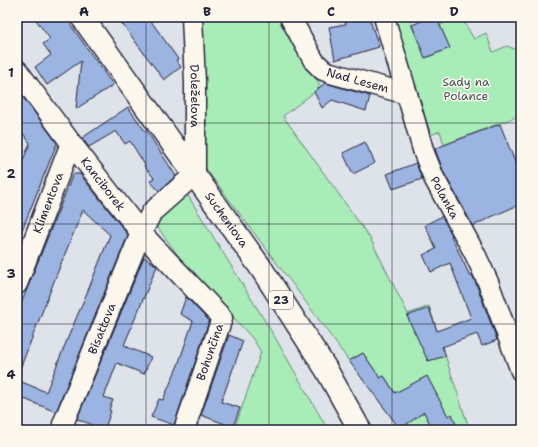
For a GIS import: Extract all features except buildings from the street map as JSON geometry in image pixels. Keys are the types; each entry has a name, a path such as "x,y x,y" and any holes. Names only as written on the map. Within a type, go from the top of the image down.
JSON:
{"main road":[{"name":"Sucheniova","path":"86,19 261,268 326,369 360,430"}],"street":[{"name":"Doleželova","path":"192,17 195,82 194,174"},
{"name":"Nad Lesem","path":"290,17 314,61 323,70 407,94"},
{"name":"Polanka","path":"384,17 426,159 434,178 475,254 488,282 521,371"},
{"name":"Kanciborek","path":"17,71 136,226"},
{"name":"Klimentova","path":"17,284 72,143"},
{"path":"136,226 194,174"},
{"name":"Bisattova","path":"63,424 136,226"},
{"name":"Bohunčina","path":"136,226 222,318 184,430"}],"green space":[{"path":"200,17 282,17 321,87 283,116 370,238 408,314 429,306 469,428 465,430 406,430 404,427 410,422 394,399 397,396 384,376 380,378 363,353 349,361 206,169 202,153"},
{"name":"Sady na Polance","path":"392,17 410,17 412,27 426,58 449,48 440,25 451,20 463,20 474,39 486,33 493,52 507,46 517,50 521,48 521,115 444,145 440,131 431,135"},
{"path":"184,189 276,339 328,430 234,430 261,352 253,339 182,261 148,214"}]}
